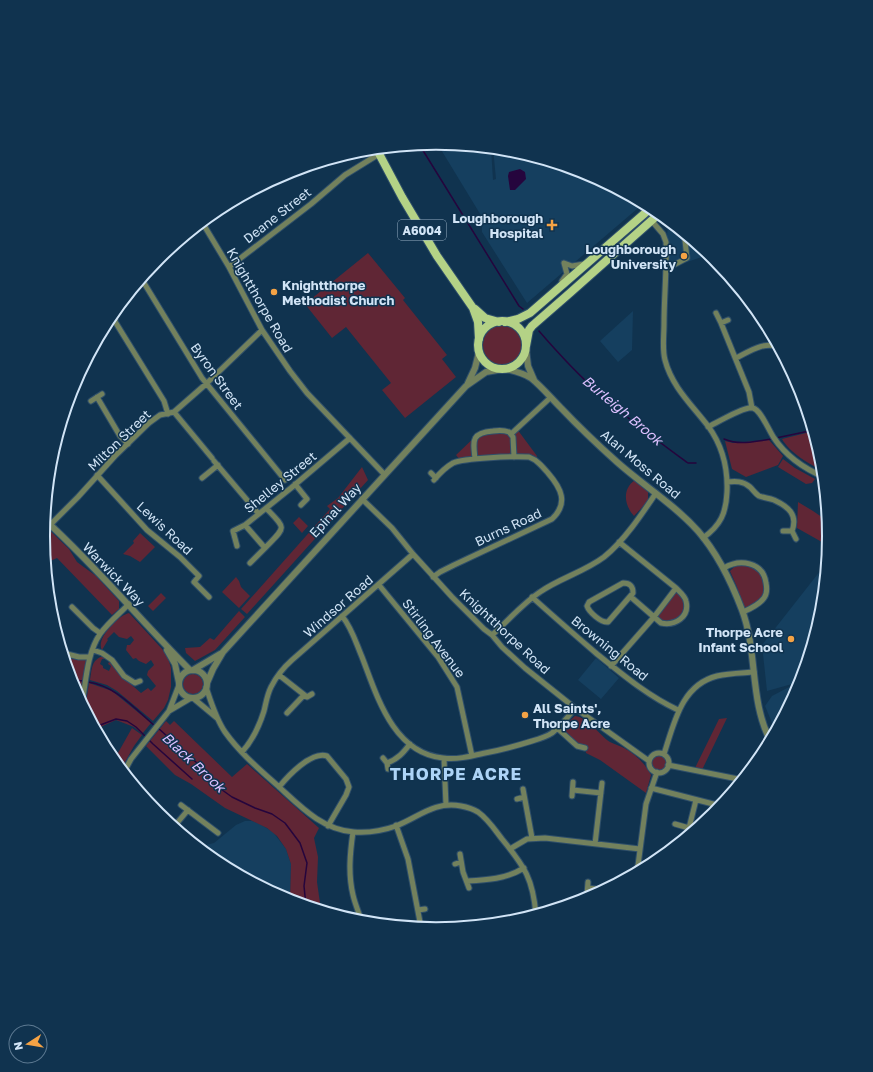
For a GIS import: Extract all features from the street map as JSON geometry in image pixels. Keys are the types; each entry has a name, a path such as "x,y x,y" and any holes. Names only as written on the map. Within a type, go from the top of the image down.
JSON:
{"main road":[{"name":"A6004","path":"379,154 437,256 473,308 478,322 479,352"},
{"path":"479,339 482,332 487,327 523,317 549,297 644,213 651,220"},
{"path":"479,352 483,360 490,366 504,369 512,367 520,362 524,356 529,330 532,326 654,217"},
{"name":"A6004","path":"473,308 485,318 513,324 519,328 524,334 526,347"}],"street":[{"name":"Deane Street","path":"228,267 312,204 344,175 371,155"},
{"path":"651,220 665,238 666,270 663,349 665,361 675,385 708,427 718,444 723,457 727,482 724,513 717,526 703,538"},
{"name":"Knightthorpe Road","path":"205,227 262,330 290,371 303,388 384,474"},
{"path":"666,270 687,258 684,239"},
{"path":"549,297 554,289 566,277 567,271 564,263 572,266 587,263"},
{"name":"Byron Street","path":"144,283 206,384 285,480"},
{"path":"716,313 749,392 752,408"},
{"path":"721,323 728,320"},
{"path":"115,321 164,401 168,414"},
{"name":"Milton Street","path":"50,525 97,475 154,419 174,412 206,384 262,330"},
{"path":"736,358 761,346 772,345"},
{"name":"Alan Moss Road","path":"526,347 528,366 536,383"},
{"name":"Epinal Way","path":"466,386 475,368 479,352"},
{"name":"Alan Moss Road","path":"504,369 525,374 536,383 591,438 626,470 680,513 703,538 724,568 743,612 750,639 759,712 768,735"},
{"name":"Epinal Way","path":"206,685 223,652 466,386 486,372 504,369"},
{"path":"91,401 100,396 120,436 128,444"},
{"path":"511,434 550,398"},
{"path":"708,427 740,412 752,408 758,410 775,439 786,452 808,469 818,474"},
{"path":"174,412 258,513"},
{"path":"474,459 473,444 476,436 479,433 502,430 511,434 514,441 514,457"},
{"name":"Shelley Street","path":"237,546 233,531 245,525 350,438"},
{"name":"Burns Road","path":"431,473 435,479 453,463 474,459 529,457 536,460 554,480 559,487 562,497 559,511 552,519 454,565 433,577"},
{"path":"202,478 215,462"},
{"name":"Lewis Road","path":"97,475 147,530 180,557 199,576 194,582 209,597"},
{"path":"727,482 736,481 743,483 758,495 774,500 789,510 793,514 794,520 792,531 796,539"},
{"path":"295,484 307,499 301,505"},
{"path":"492,635 532,597 550,586 590,567 604,556 620,542 656,493"},
{"name":"Knightthorpe Road","path":"362,499 392,528 433,577 484,629 492,635 502,647 575,708 649,761"},
{"path":"250,564 282,528 281,524 266,508"},
{"name":"Warwick Way","path":"50,525 89,562 129,604 165,646 192,670"},
{"path":"245,525 265,548"},
{"path":"783,531 792,531"},
{"path":"620,542 676,588 686,601 686,612 679,621 667,624 661,623 631,597"},
{"name":"Windsor Road","path":"242,752 256,733 268,694 279,675 292,660 413,554"},
{"path":"724,568 739,562 748,563 762,572 766,580 767,589 765,597 752,608 743,612"},
{"path":"623,583 627,583 633,589 634,593 631,597 608,622 605,623 588,609 587,606 589,602 623,583"},
{"name":"Stirling Avenue","path":"379,585 438,657 457,687 472,756"},
{"path":"611,666 654,618 676,588"},
{"name":"Browning Road","path":"532,597 568,630 625,677 659,700 678,710"},
{"path":"84,694 90,657 100,633 129,604"},
{"path":"72,607 100,633"},
{"path":"342,616 351,629 381,707 395,729 410,744 429,755 444,759 472,756 508,749 547,735 557,728 575,708"},
{"name":"Warwick Way","path":"165,646 175,664 179,684"},
{"path":"93,650 112,660 124,676 135,683 140,681"},
{"name":"Epinal Way","path":"192,670 223,652"},
{"path":"69,655 79,657 90,657"},
{"path":"169,711 182,675 192,670 197,671 204,676 218,719 224,731 252,764 308,813 328,826 353,832 376,831 396,825 430,808 446,805 464,806 476,811 489,823 524,868 532,885 535,909"},
{"path":"664,754 678,710 688,694 702,682 718,676 754,672"},
{"path":"279,675 308,696 287,713"},
{"path":"179,684 183,693 192,698 218,719"},
{"path":"127,767 146,739 169,711 192,698 200,696 206,685"},
{"path":"557,728 578,746 585,748"},
{"path":"388,769 385,760 395,760 410,744"},
{"path":"660,753 664,754 668,759 668,765 664,771 657,772 651,767 649,761 655,754 660,753"},
{"path":"278,786 298,767 312,758 321,755 327,756 346,779 349,787 328,826"},
{"path":"444,759 446,805"},
{"path":"668,765 737,779"},
{"path":"638,866 646,804 657,772"},
{"path":"572,796 574,782"},
{"path":"595,844 602,783"},
{"path":"651,788 714,804"},
{"path":"523,789 532,838"},
{"path":"573,790 600,793"},
{"path":"517,799 524,797"},
{"path":"675,824 689,828 696,800"},
{"path":"181,805 218,833"},
{"path":"178,823 188,810"},
{"path":"396,825 408,859 420,922"},
{"path":"353,832 350,858 350,878 353,895 360,915"},
{"path":"510,849 523,841 532,838 545,838 640,849"},
{"path":"460,854 469,888"},
{"path":"455,864 461,862"},
{"path":"467,881 496,879 511,875 524,868"},
{"path":"588,882 588,891"},
{"path":"588,888 594,889"},
{"path":"418,910 425,909"}],"shaded area":[{"name":"Loughborough Hospital","path":"441,150 462,150 491,154 493,180 496,179 494,154 512,157 561,170 584,179 607,189 639,207 527,303 482,232 482,227 485,222"},
{"path":"520,169 525,172 526,179 515,190 510,190 508,176 509,172"},
{"name":"Loughborough University","path":"668,226 703,257 666,269 666,242"},
{"path":"368,253 405,298 403,300 447,355 442,359 456,377 405,418 382,390 391,383 346,327 332,338 305,304"},
{"path":"633,311 632,350 618,362 600,341"},
{"path":"507,325 514,328 520,334 523,345 522,353 514,362 507,365 499,365 492,362 484,353 483,341 486,334 495,326"},
{"path":"517,429 537,456 536,460 532,458 461,461 456,455 479,433 509,432"},
{"path":"809,432 817,467 800,458 785,444 782,439"},
{"path":"769,440 783,456 778,465 746,477 732,469 725,441 733,443"},
{"path":"783,459 795,468 815,479 812,483 806,484 778,467"},
{"path":"362,467 368,480 247,614 241,609 330,509 327,506 338,498"},
{"path":"635,480 648,492 648,501 634,516 626,502 626,492"},
{"path":"798,502 822,517 823,542 797,528"},
{"path":"299,517 308,526 302,533 293,523"},
{"path":"50,531 69,549 77,562 96,576 119,601 119,609 112,615 57,558 51,561"},
{"path":"140,533 155,547 140,562 123,554 134,543 133,541"},
{"path":"739,562 756,567 766,579 765,597 743,612 737,587 730,571"},
{"name":"Thorpe Acre Infant School","path":"821,570 816,611 810,636 794,684 767,691 762,645"},
{"path":"236,577 241,587 250,596 239,608 222,592"},
{"path":"676,588 686,601 684,616 667,624 654,617"},
{"path":"161,593 166,598 153,611 148,606"},
{"path":"239,611 245,617 215,650 195,661 186,653 185,648 200,647 210,638 214,640"},
{"path":"129,613 163,650 168,658 171,668 171,687 168,700 164,708 153,721 117,691 107,685 90,680 94,662 103,656 107,659 102,659 100,664 103,668 109,671 111,666 108,664 109,662 112,663 119,674 141,693 148,688 151,691 156,686 147,675 148,671 154,665 151,660 146,664 136,658 133,659 126,650 127,645 130,645 134,640 131,636 127,639 119,637 114,632 107,639 108,640 102,650 102,640 109,628 120,618"},
{"path":"69,654 90,657 84,694"},
{"path":"596,658 619,678 601,699 578,680"},
{"path":"189,674 197,674 203,680 203,688 197,694 189,694 183,688 183,680"},
{"path":"89,683 112,691 151,723 142,734 134,727 116,720 101,727 86,700"},
{"path":"793,686 773,725 765,706 772,696"},
{"path":"575,716 585,720 610,742 628,750 643,763 651,775 646,793 600,760 586,753 585,746 579,745 562,728"},
{"path":"727,718 702,770 695,768 719,719"},
{"path":"166,721 170,725 174,721 232,777 247,764 319,828 314,838 318,857 317,882 320,904 290,893 291,864 286,849 277,836 267,828 225,808 191,784 175,775 146,746"},
{"path":"132,728 142,735 124,763 117,754"},
{"path":"659,753 666,756 669,763 666,770 659,773 652,770 649,763 652,756"},
{"path":"245,821 252,821 273,832 286,849 291,864 290,893 243,871 205,845 214,843 236,825"}],"waterway":[{"name":"Burleigh Brook","path":"423,150 519,306 523,309"},
{"name":"Burleigh Brook","path":"539,331 575,371 620,412 688,463 696,463"},
{"name":"Burleigh Brook","path":"776,438 808,431"},
{"name":"Burleigh Brook","path":"724,439 742,443 773,439"},
{"name":"Black Brook","path":"78,681 84,681"},
{"name":"Black Brook","path":"88,682 98,684 116,693 155,726"},
{"name":"Black Brook","path":"100,725 116,719 127,721 136,727 192,779"},
{"name":"Black Brook","path":"158,728 197,763 218,787 232,797 272,814 285,823 300,843 307,863 304,886 305,899"}],"place":[{"name":"Loughborough Hospital","path":"552,225"},
{"name":"Loughborough University","path":"684,256"},
{"name":"Knightthorpe Methodist Church","path":"274,292"},
{"name":"Thorpe Acre Infant School","path":"791,639"},
{"name":"All Saints', Thorpe Acre","path":"525,715"}],"district":[{"name":"THORPE ACRE","path":"456,773"}]}
